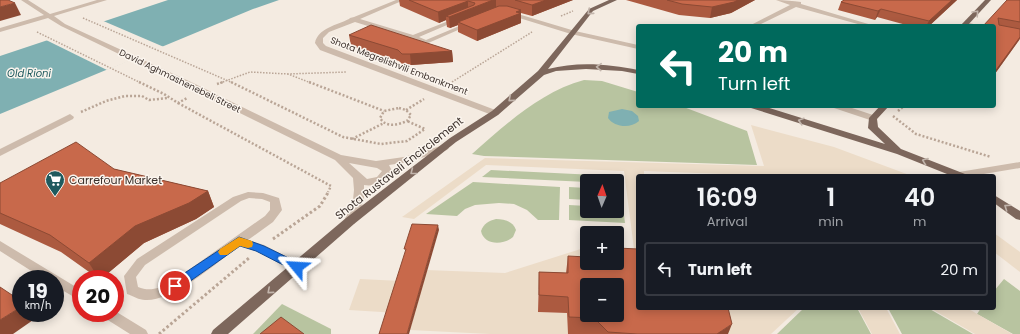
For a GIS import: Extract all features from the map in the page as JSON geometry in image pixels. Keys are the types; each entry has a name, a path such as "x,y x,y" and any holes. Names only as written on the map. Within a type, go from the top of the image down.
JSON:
{"main road":[{"path":"541,73 591,10 614,0"},
{"path":"965,24 988,0"},
{"name":"Shota Rustaveli Encirclement","path":"218,334 350,221 453,140 495,113 541,73 563,68 586,67 622,69 636,72"},
{"path":"760,108 900,152 955,174"},
{"path":"883,108 873,118 873,128 900,152"},
{"path":"996,199 1020,216"}],"street":[{"name":"David Aghmashenebeli Street","path":"24,0 63,25 188,84 201,92 338,158 374,164 405,160 444,148"},
{"path":"0,30 104,0"},
{"name":"Shota Megrelishvili Embankment","path":"401,0 352,19 327,31 320,37 319,43 323,48 495,113"},
{"path":"779,0 865,24"},
{"path":"756,24 804,0"},
{"path":"503,12 508,12 573,33 636,47"},
{"path":"413,37 464,17"},
{"path":"352,19 426,42 476,21"},
{"path":"843,108 873,118"},
{"path":"0,153 70,117"},
{"name":"David Aghmashenebeli Street","path":"338,158 358,178"},
{"path":"358,178 364,182 370,183 381,179 386,174 386,168 374,164"},
{"path":"970,174 1020,165"},
{"path":"350,221 359,200 360,190 358,178"},
{"path":"248,195 263,196 275,200 276,210 269,220 239,241 175,286 157,294 144,295 132,290 130,287 130,276 141,262 237,199 248,195"},
{"path":"239,241 260,248 297,267"},
{"path":"0,245 40,270"},
{"path":"122,322 141,334"}],"path":[{"path":"406,110 545,24 578,9"},
{"path":"83,18 212,73 343,137 352,139 381,144 407,141 425,129 407,121 395,124 384,123 352,139"},
{"path":"38,32 164,94"},
{"path":"227,80 250,72 288,74 350,71"},
{"path":"288,74 384,111 395,108 406,110 411,115 407,121"},
{"path":"70,117 97,104 117,97 144,95 149,100 169,98"},
{"path":"159,334 260,248 320,206 330,186 178,103"},
{"path":"902,108 892,116 916,134 989,156 1007,167"},
{"path":"384,111 380,118 384,123"}],"green space":[{"path":"584,80 602,81 636,91 636,108 686,108 747,131 757,165 484,156 472,154 510,121 538,101 568,85"},
{"path":"491,170 580,174 580,182 482,177"},
{"path":"473,182 560,187 559,220 538,220 527,210 514,204 499,203 475,205 465,209 457,216 426,214"},
{"path":"569,187 580,188 580,200 569,199"},
{"path":"569,205 580,206 580,218 624,218 624,216 625,223 569,220"},
{"path":"496,219 505,220 513,224 516,230 513,237 505,242 495,243 490,242 483,236 481,231 482,228 487,223"},
{"path":"1004,279 1020,291 1020,334 1013,334 977,314 980,310 996,310 996,289"},
{"path":"282,304 331,329 331,334 253,334"},
{"path":"802,310 858,310 871,334 777,334"},
{"path":"889,310 931,310 973,334 902,334"}],"shaded area":[{"path":"751,125 834,147 907,174 726,174 644,171 644,174 636,174 636,266 624,267 624,257 634,249 624,171 486,165 414,219 402,217 485,158 764,166"},
{"path":"996,234 1020,252 1020,272 996,254"},
{"path":"580,249 580,270 590,270 566,272 566,290 538,289 538,312 567,313 568,334 490,334 410,330 414,314 349,310 360,279 422,282 426,270 505,273"},
{"path":"718,310 797,310 771,334 724,334"},
{"path":"859,310 887,310 900,334 872,334"},
{"path":"933,310 970,310 1012,334 975,334"}],"water":[{"name":"Old Rioni","path":"168,0 279,0 253,9 0,114 0,56"},
{"path":"622,109 632,111 638,116 639,121 635,124 622,126 614,123 608,118 609,112"}],"pier":[{"path":"101,20 164,47 107,70 44,39"}],"building":[{"path":"0,0 8,0 15,3 0,7"},
{"path":"409,0 493,0 449,17 446,16 474,5 475,3 468,1 438,12"},
{"path":"515,0 546,0 532,5"},
{"path":"667,0 738,0 712,7 682,4"},
{"path":"844,0 952,0 929,21 881,9 878,11 841,2"},
{"path":"1007,0 1020,0 1020,22 998,18 999,25 1020,29 1020,37 996,70 996,24 985,24"},
{"path":"499,6 507,6 521,10 516,12 521,13 477,30 458,22"},
{"path":"371,25 452,51 402,54 398,50 349,35"},
{"path":"76,142 114,169 208,191 189,203 135,226 89,263 50,235 0,213 0,183"},
{"path":"412,224 438,225 407,334 379,334 406,249 404,249"},
{"path":"624,248 636,249 636,310 728,310 732,324 717,334 637,334 608,332 598,322 624,322 624,278 580,278 580,317 569,317 568,297 539,295 539,272 568,273 568,256 580,257 580,270 624,270"},
{"path":"0,287 12,295 12,313 0,320"},
{"path":"281,317 304,334 260,334"}],"slow traffic":[{"path":"223,252 239,241 248,244"}],"place":[{"name":"Carrefour Market","path":"55,197"}],"route":[{"path":"175,286 239,241 260,248 297,267"}]}
